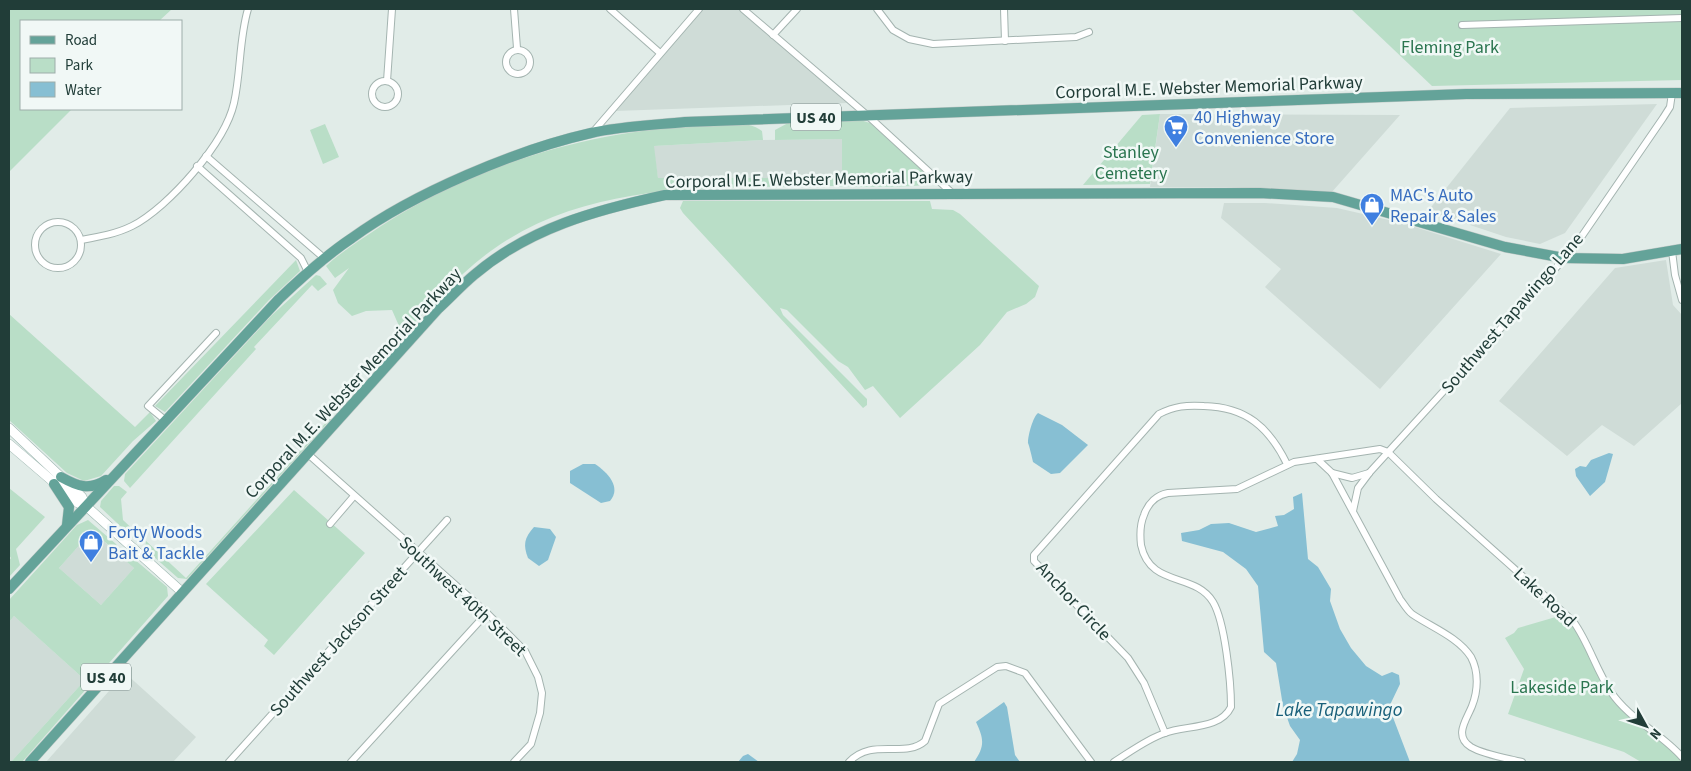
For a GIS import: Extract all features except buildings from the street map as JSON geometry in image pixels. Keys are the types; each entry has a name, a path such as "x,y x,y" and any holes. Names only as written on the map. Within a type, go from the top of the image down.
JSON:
{"main road":[{"name":"Corporal M.E. Webster Memorial Parkway","path":"9,589 279,299 324,258 353,236 415,200 532,151 592,132 686,122 867,115 1466,94 1677,93"},
{"name":"Corporal M.E. Webster Memorial Parkway","path":"30,762 438,310 474,275 510,249 548,228 589,214 666,195 1260,193 1333,198 1505,246 1564,258 1623,259 1677,250"},
{"path":"9,428 58,481 68,508 67,525"},
{"path":"9,444 82,497 86,506 182,592"},
{"path":"58,481 79,487 88,487 96,486 113,476"}],"street":[{"path":"81,240 110,234 131,226 148,216 206,156 223,132 230,116 248,9"},
{"path":"386,81 392,9"},
{"path":"514,9 517,48"},
{"path":"610,9 660,53"},
{"path":"592,132 699,9"},
{"path":"743,9 867,115 952,193"},
{"path":"773,35 797,9"},
{"path":"877,9 892,30 909,39 933,44 1076,37 1089,32"},
{"path":"1004,9 1005,41"},
{"path":"1462,25 1682,18"},
{"path":"517,48 530,59 529,68 523,75 515,75 508,70 505,62 508,54 517,48"},
{"path":"386,81 394,84 398,97 393,104 385,107 374,101 372,93 378,82 386,81"},
{"name":"Southwest Tapawingo Lane","path":"1353,511 1358,488 1370,472 1564,258 1663,118 1677,93"},
{"path":"206,156 324,258"},
{"path":"198,166 301,258 308,272"},
{"path":"252,214 261,204"},
{"path":"51,222 67,223 78,233 81,240 81,248 74,262 61,268 46,265 40,260 35,246 39,231 51,222"},
{"path":"1677,250 1675,275 1682,300"},
{"path":"165,420 148,406 216,333"},
{"name":"Anchor Circle","path":"1165,733 1144,683 1122,651 1034,561 1034,555 1159,414 1179,405 1224,406 1243,414 1268,434 1287,464"},
{"path":"1114,762 1165,733 1224,717 1231,707 1218,611 1212,599 1198,588 1155,570 1148,564 1141,542 1141,521 1145,511 1161,494 1237,490 1287,464 1380,449 1388,452"},
{"name":"Lake Road","path":"1388,452 1436,499 1573,621 1589,646 1611,692 1626,709 1682,757"},
{"name":"Southwest 40th Street","path":"308,454 487,613 518,642 533,664 542,693 540,713 531,744 514,762"},
{"path":"1317,459 1332,473 1405,606 1411,613 1462,647 1471,658 1477,672 1477,685 1472,706 1463,722 1462,736 1470,746 1522,762"},
{"path":"1332,473 1352,478 1370,472"},
{"path":"330,524 354,496"},
{"name":"Southwest Jackson Street","path":"229,762 447,520"},
{"path":"351,762 487,613"},
{"path":"849,762 865,750 913,747 925,741 939,704 997,667 1006,666 1025,672 1091,762"}],"shaded area":[{"path":"703,9 738,9 847,103 615,111"},
{"path":"1657,104 1565,233 1540,244 1506,237 1428,211 1510,108"},
{"path":"1160,114 1400,115 1331,193 1226,187 1150,187"},
{"path":"842,139 842,178 658,178 653,146 763,140"},
{"path":"1224,203 1265,203 1337,208 1402,223 1501,254 1380,389 1265,287 1281,269 1221,218"},
{"path":"1666,260 1673,305 1682,315 1682,403 1634,446 1602,425 1567,456 1499,401 1615,268"},
{"path":"92,531 134,568 101,605 59,568"},
{"path":"14,616 85,680 9,762 9,622"},
{"path":"125,673 196,737 173,762 46,762"}],"green space":[{"path":"9,9 172,9 160,20 20,20 20,110 71,110 9,172"},
{"name":"Fleming Park","path":"1351,9 1682,9 1682,80 1432,86"},
{"name":"Stanley Cemetery","path":"1160,114 1150,184 1083,185 1142,115"},
{"path":"860,120 870,123 932,179 932,183 896,187 819,186 698,189 658,192 580,207 543,221 507,240 479,260 452,284 403,335 392,310 366,311 352,316 338,303 333,290 349,268 335,278 326,266 359,240 417,204 455,185 535,155 576,143 618,135 660,129 741,124 756,127 762,131 763,140 654,146 658,178 842,178 842,139 775,140 775,130 788,123"},
{"path":"325,124 339,157 323,164 310,130"},
{"path":"683,201 930,201 932,209 953,210 960,214 1039,286 1035,297 1026,304 1007,312 980,345 900,418 873,386 865,390 848,367 838,361 787,310 780,308 783,315 867,399 867,405 863,408 683,213 680,208"},
{"path":"296,260 300,271 269,300 165,412 155,406"},
{"path":"316,275 320,276 327,284 318,291 312,285 254,347 256,349 130,488 124,481 125,474 271,316"},
{"path":"9,314 135,427 150,412 156,421 133,441 101,476 84,481 67,473 9,420"},
{"path":"331,417 187,579 178,578 145,549 146,541 186,578"},
{"path":"114,486 119,486 127,492 121,499 123,520 140,536 133,538 100,507 101,501"},
{"path":"9,488 45,517 16,549 20,565 9,577 9,561 11,558 9,555"},
{"path":"294,490 365,553 274,655 264,646 268,640 206,584"},
{"path":"88,520 116,544 120,551 119,554 92,531 59,568 101,605 134,568 127,562 134,559 167,587 168,596 22,762 11,762 85,680 14,616 9,622 9,600 77,525"},
{"name":"Lakeside Park","path":"1566,614 1573,621 1611,692 1675,748 1682,757 1682,762 1641,762 1624,752 1508,714 1524,669 1505,638 1514,633 1518,628"}],"water":[{"path":"1038,413 1062,425 1088,445 1060,473 1051,474 1033,462 1028,440 1033,422"},
{"path":"1609,453 1613,454 1605,482 1590,496 1576,476 1575,469 1580,466 1586,467 1591,460"},
{"path":"583,464 595,464 612,480 614,490 610,501 601,503 570,483 570,471"},
{"name":"Lake Tapawingo","path":"1302,493 1308,559 1318,567 1331,589 1330,601 1340,629 1351,648 1366,666 1382,676 1392,672 1399,675 1400,684 1389,707 1410,762 1292,762 1297,754 1300,740 1290,726 1283,706 1276,663 1264,652 1258,586 1246,569 1223,552 1182,541 1181,533 1199,530 1211,524 1229,523 1256,532 1278,526 1275,516 1284,515 1294,509 1293,497"},
{"path":"534,527 550,529 556,537 548,560 539,566 528,558 525,549 526,538"},
{"path":"1004,702 1007,707 1015,755 1020,762 974,762 982,747 981,733 976,722"},
{"path":"748,754 759,762 738,762 743,756"}],"place":[{"name":"40 Highway Convenience Store","path":"1176,148"},
{"name":"MAC's Auto Repair & Sales","path":"1372,226"},
{"name":"Forty Woods Bait & Tackle","path":"91,563"}]}
